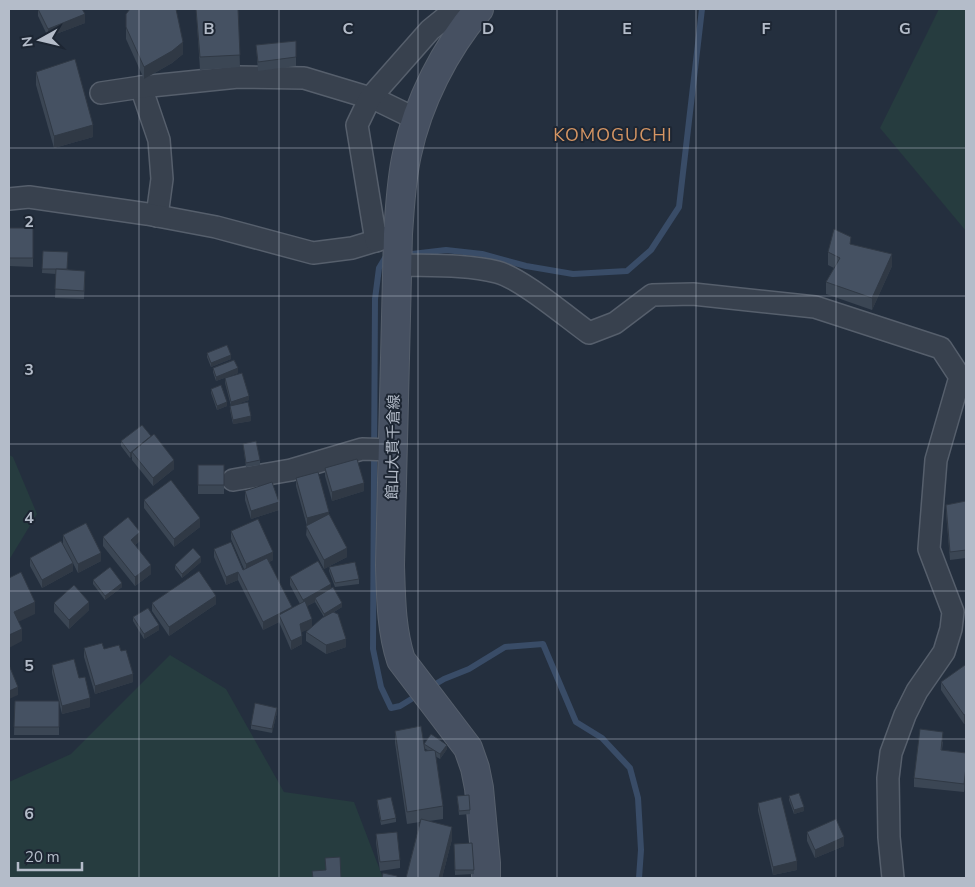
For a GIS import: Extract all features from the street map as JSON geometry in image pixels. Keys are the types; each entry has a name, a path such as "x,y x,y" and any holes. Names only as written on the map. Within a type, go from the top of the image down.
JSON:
{"main road":[{"name":"館山大貫千倉線","path":"479,9 456,40 416,118 406,155 401,190 387,238 397,265 390,565 391,612 401,660 468,748 475,768 486,878"}],"street":[{"path":"9,199 29,197 157,216 216,227 313,253 352,248 387,238 357,125 370,98 430,30 456,9"},
{"path":"101,93 141,87 238,78 304,78 370,98 416,118"},
{"path":"141,87 159,140 162,179 157,216"},
{"path":"397,265 453,266 498,272 522,284 589,333 614,324 652,295 693,294 814,307 942,348 960,377 936,460 930,549 953,612 951,629 944,652 917,691 905,715 891,753 888,778 888,818 893,878"},
{"path":"233,480 291,470 362,449 393,450"}],"green space":[{"path":"939,9 966,9 966,231 880,128"},
{"path":"9,455 13,457 37,514 9,560"},
{"path":"170,655 226,689 284,792 354,802 383,878 9,878 9,782 71,754"}],"building":[{"path":"38,9 82,9 85,14 48,29"},
{"path":"130,9 176,9 183,42 172,51 144,67 126,27 126,14"},
{"path":"196,9 238,9 240,55 200,57"},
{"path":"296,41 296,57 258,62 256,45"},
{"path":"75,59 93,125 54,136 36,72"},
{"path":"9,228 33,228 33,258 9,258"},
{"path":"834,229 851,237 850,244 892,254 872,298 826,282 840,258 828,252"},
{"path":"43,251 68,252 67,269 42,269"},
{"path":"56,269 85,271 84,291 55,289"},
{"path":"227,345 231,355 211,363 207,353"},
{"path":"234,360 238,368 216,377 213,368"},
{"path":"242,373 249,396 231,402 225,378"},
{"path":"221,385 227,402 217,406 211,389"},
{"path":"248,402 251,416 233,420 230,406"},
{"path":"142,425 151,436 130,453 121,441"},
{"path":"154,434 174,460 153,478 132,452"},
{"path":"256,441 260,460 246,463 243,444"},
{"path":"357,459 364,483 332,492 325,468"},
{"path":"198,465 224,465 224,485 198,485"},
{"path":"318,472 329,512 307,518 296,478"},
{"path":"171,480 200,518 174,539 144,500"},
{"path":"272,482 279,502 251,511 245,491"},
{"path":"966,501 966,550 950,552 946,505"},
{"path":"329,514 347,548 324,560 306,526"},
{"path":"128,517 140,532 131,540 151,565 135,577 103,537"},
{"path":"258,519 273,552 246,564 231,531"},
{"path":"86,523 101,553 78,564 63,535"},
{"path":"61,541 73,563 42,580 30,558"},
{"path":"231,542 243,570 267,558 292,607 263,622 238,572 226,577 214,549"},
{"path":"193,548 201,557 182,574 175,565"},
{"path":"318,561 331,584 303,600 290,577"},
{"path":"355,562 359,579 335,583 329,567"},
{"path":"110,567 122,583 105,596 93,580"},
{"path":"199,571 216,596 169,627 152,603"},
{"path":"21,572 35,602 14,612 22,629 9,635 9,578"},
{"path":"74,585 89,602 69,620 54,603"},
{"path":"333,587 342,603 324,614 315,598"},
{"path":"305,601 312,619 300,624 302,636 291,641 279,615"},
{"path":"148,608 159,625 144,634 133,617"},
{"path":"333,612 338,614 346,639 326,645 306,632 322,618"},
{"path":"102,643 104,649 119,645 121,651 126,650 133,674 95,686 84,648"},
{"path":"74,659 79,678 85,677 90,698 62,706 52,665"},
{"path":"9,665 18,687 9,691"},
{"path":"965,665 966,714 964,715 941,682"},
{"path":"15,701 59,701 59,727 14,727"},
{"path":"255,703 277,708 272,729 251,725"},
{"path":"421,726 425,751 435,750 443,806 407,812 395,731"},
{"path":"920,729 943,732 941,750 966,753 964,784 914,778"},
{"path":"431,734 447,745 440,754 424,744"},
{"path":"799,793 804,807 794,810 789,796"},
{"path":"469,795 470,810 459,811 457,796"},
{"path":"391,797 396,818 381,821 377,800"},
{"path":"781,797 797,861 773,867 758,803"},
{"path":"421,819 452,827 439,878 406,878"},
{"path":"836,819 844,837 815,850 807,832"},
{"path":"397,832 400,860 380,862 376,834"},
{"path":"472,843 474,870 455,870 454,844"},
{"path":"340,857 341,878 313,878 312,871 326,870 325,858"},
{"path":"383,873 397,876 397,878 382,878"}],"waterway":[{"path":"412,254 446,250 482,254 526,266 573,274 627,271 651,250 679,207 702,9"},
{"path":"385,258 379,268 375,299 373,649 381,687 391,708 400,706 418,695"},
{"path":"429,688 444,679 469,669 505,647 543,644 576,722 602,738 630,768 638,798 641,850 639,878"}],"district":[{"name":"KOMOGUCHI","path":"613,135"}]}
